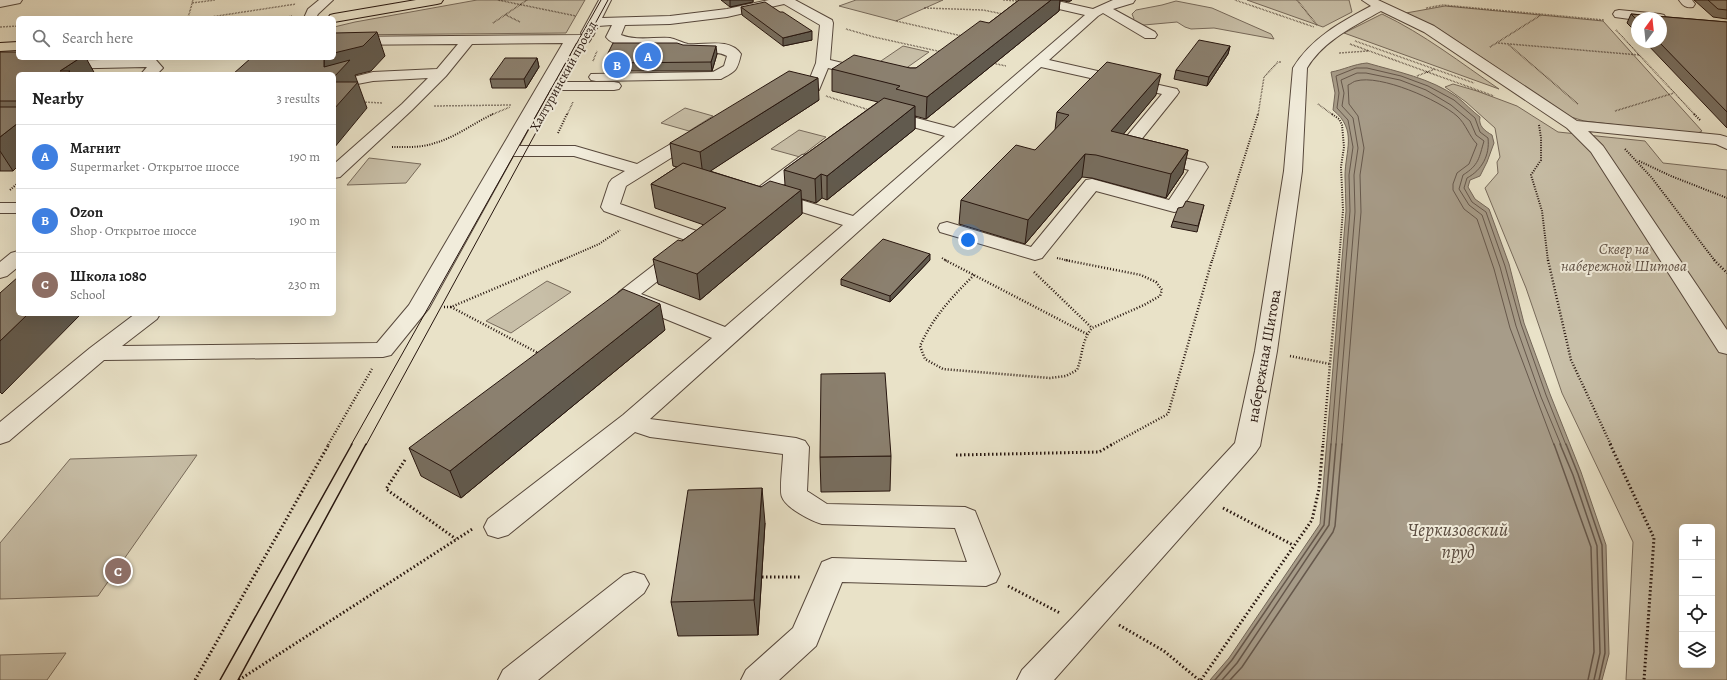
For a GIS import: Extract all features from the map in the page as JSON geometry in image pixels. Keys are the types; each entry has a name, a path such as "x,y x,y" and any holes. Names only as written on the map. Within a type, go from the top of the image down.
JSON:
{"main road":[{"path":"351,15 437,0"},
{"path":"0,47 16,46"}],"street":[{"path":"0,3 16,0"},
{"path":"311,16 312,12 327,0"},
{"name":"Халтуринский проезд","path":"514,151 557,86 578,39 594,22 605,0"},
{"path":"594,22 677,19 727,13 766,2 786,0 827,23 823,63 814,87 779,88"},
{"path":"1004,7 1028,0 1110,5 1150,35"},
{"path":"1373,3 1430,29 1573,125 1597,149 1727,347"},
{"name":"набережная Шитова","path":"1033,680 1091,619 1200,496 1247,446 1265,358 1293,171 1300,68 1314,47 1336,43 1373,3"},
{"path":"498,527 632,421 1038,62 1110,5"},
{"path":"1619,14 1674,19"},
{"path":"336,19 351,15"},
{"path":"596,77 716,76 731,68 734,54 722,48 685,48 670,42 627,42 614,37 616,21"},
{"path":"336,41 578,39"},
{"path":"98,353 383,350 418,308 514,151 578,39"},
{"path":"336,171 407,107 441,73 468,40"},
{"path":"947,228 1035,254 1092,184 1174,207 1199,167 1125,148 1172,92 1038,62"},
{"path":"0,66 151,63 156,68 151,72"},
{"path":"823,63 881,77"},
{"path":"336,86 350,80 373,76 441,73"},
{"path":"557,86 635,86"},
{"path":"873,111 956,134"},
{"path":"1573,125 1723,142"},
{"path":"707,128 618,183 610,207 701,239 626,296 728,336"},
{"path":"823,148 761,194 856,223"},
{"path":"514,151 575,151 639,170"},
{"path":"0,208 16,208"},
{"path":"0,272 16,260"},
{"path":"0,435 98,353 147,316"},
{"path":"632,421 650,428 796,447 794,496 822,514 965,518 986,574 832,570 805,637 757,680"},
{"path":"514,680 634,584"}],"path":[{"path":"189,16 193,0"},
{"path":"192,3 215,0"},
{"path":"498,0 579,16"},
{"path":"468,40 527,0"},
{"path":"924,8 983,10 1004,7 1028,0"},
{"path":"1235,0 1320,29 1297,0"},
{"path":"272,2 274,7"},
{"path":"216,16 296,4"},
{"path":"1422,8 1443,5 1608,21 1600,13 1619,14"},
{"path":"226,9 227,14"},
{"path":"1487,49 1542,14"},
{"path":"581,86 616,21"},
{"path":"896,21 963,37"},
{"path":"827,23 874,37 943,52"},
{"path":"0,26 16,26"},
{"path":"1613,26 1674,93 1723,142"},
{"path":"1336,43 1371,51"},
{"path":"1336,43 1435,69 1479,85"},
{"path":"1498,43 1639,55"},
{"path":"1508,44 1579,106"},
{"path":"987,62 1009,67"},
{"path":"956,455 1099,452 1168,414 1205,283 1256,122 1261,101 1264,77 1278,62 1303,62"},
{"path":"1417,76 1435,69"},
{"path":"814,87 828,98 873,111"},
{"path":"1608,113 1674,93"},
{"path":"359,102 375,102"},
{"path":"986,574 1164,651 1200,680 1294,546 1312,520 1319,489 1343,210 1341,167 1344,147 1342,125 1339,119 1313,102"},
{"path":"362,148 424,146 449,137 500,110 516,105 407,107"},
{"path":"1537,118 1541,138 1541,160 1531,175 1542,211 1546,250 1571,360 1654,538 1644,680"},
{"path":"1629,157 1636,159 1656,170 1727,198"},
{"path":"1636,159 1652,176 1661,192 1672,203 1714,260 1727,273"},
{"path":"418,308 451,307 599,244 638,217"},
{"path":"1006,246 1092,328"},
{"path":"974,274 942,307 928,326 920,346 925,358 943,369 1050,378 1066,376 1077,370 1082,357 1082,346 1087,334 1092,328 1144,305 1160,296 1162,290 1156,282 1141,275 1035,254"},
{"path":"942,258 1087,334"},
{"path":"451,307 544,356"},
{"path":"195,680 383,350"},
{"path":"1305,359 1330,364"},
{"path":"405,460 386,489 456,539"},
{"path":"1200,496 1294,546"},
{"path":"239,680 475,527"},
{"path":"762,577 830,576"}],"green space":[{"path":"477,0 585,0 566,33 336,35 336,27"},
{"path":"856,0 943,0 896,21 839,6"},
{"path":"1247,0 1349,0 1352,12 1323,27"},
{"path":"1176,1 1212,8 1271,34 1274,39 1214,28 1191,29 1177,22 1144,25 1131,22 1134,19 1132,14 1136,10"},
{"path":"1445,6 1603,21 1702,131 1696,134 1584,121 1571,117 1439,29 1406,13"},
{"path":"1382,14 1413,30 1499,89 1344,33"},
{"path":"903,46 929,52 905,69 878,63"},
{"name":"Сквер на набережной Шитова","path":"1453,84 1517,106 1558,132 1645,141 1663,163 1727,170 1727,680 1626,680 1633,542 1562,393 1526,288 1485,188 1498,173 1497,162 1500,157 1495,128 1466,102 1445,87"},
{"path":"685,108 713,116 689,131 661,123"},
{"path":"799,130 826,137 800,157 771,149"},
{"path":"369,158 421,164 406,183 347,185"},
{"path":"547,281 571,292 511,333 486,321"},
{"path":"197,455 98,596 0,599 0,543 70,459"},
{"path":"66,653 47,680 0,680 0,655"}],"water":[{"name":"Черкизовский пруд","path":"1367,63 1414,76 1447,90 1460,99 1480,117 1481,126 1492,135 1494,143 1487,162 1480,176 1470,180 1468,187 1475,199 1489,209 1509,264 1524,323 1581,472 1606,545 1609,654 1602,680 1210,680 1229,658 1320,524 1346,211 1345,176 1348,149 1348,133 1345,125 1341,118 1333,110 1335,93 1331,72"}],"building":[{"path":"1019,0 1051,0 927,97 896,89 900,86 832,69 854,55 910,68 916,68 980,21 989,23"},
{"path":"1708,0 1727,0 1727,10 1718,9"},
{"path":"765,2 812,31 783,38 741,7"},
{"path":"1667,17 1727,22 1727,112 1665,48 1667,48"},
{"path":"377,32 363,46 336,53 336,33"},
{"path":"1199,40 1230,46 1209,77 1176,70"},
{"path":"613,43 677,43 683,45 716,46 711,62 603,63"},
{"path":"0,52 16,52 16,60 77,60 60,71 70,71 69,72 16,72 16,101 0,101"},
{"path":"505,58 537,58 524,79 490,79"},
{"path":"249,60 324,60 324,67 350,60 336,75 336,72 235,72"},
{"path":"1107,62 1161,74 1111,131 1188,150 1171,174 1096,155 1085,154 1028,220 961,200 1016,145 1035,150 1069,115 1057,112"},
{"path":"789,71 818,78 700,152 670,143"},
{"path":"336,82 358,82 336,107"},
{"path":"884,98 915,106 827,176 821,174 815,179 784,170"},
{"path":"0,107 16,107 16,125 0,137"},
{"path":"683,163 761,187 770,181 801,190 697,274 653,259 678,240 682,241 726,208 651,184"},
{"path":"1186,201 1204,205 1198,226 1173,221 1178,208 1183,207"},
{"path":"883,239 930,254 890,296 841,279"},
{"path":"16,279 16,316 26,316 0,341 0,293"},
{"path":"623,289 660,304 450,471 409,448"},
{"path":"885,373 891,456 820,457 821,374"},
{"path":"762,488 754,600 671,602 688,490"}],"tram line":[{"path":"351,445 601,0"},
{"path":"366,445 608,0"},
{"path":"220,680 352,444"},
{"path":"238,680 366,444"}],"place":[{"name":"Магнит","path":"648,56"},
{"name":"Ozon","path":"617,65"},
{"name":"Школа 1080","path":"118,571"}]}
